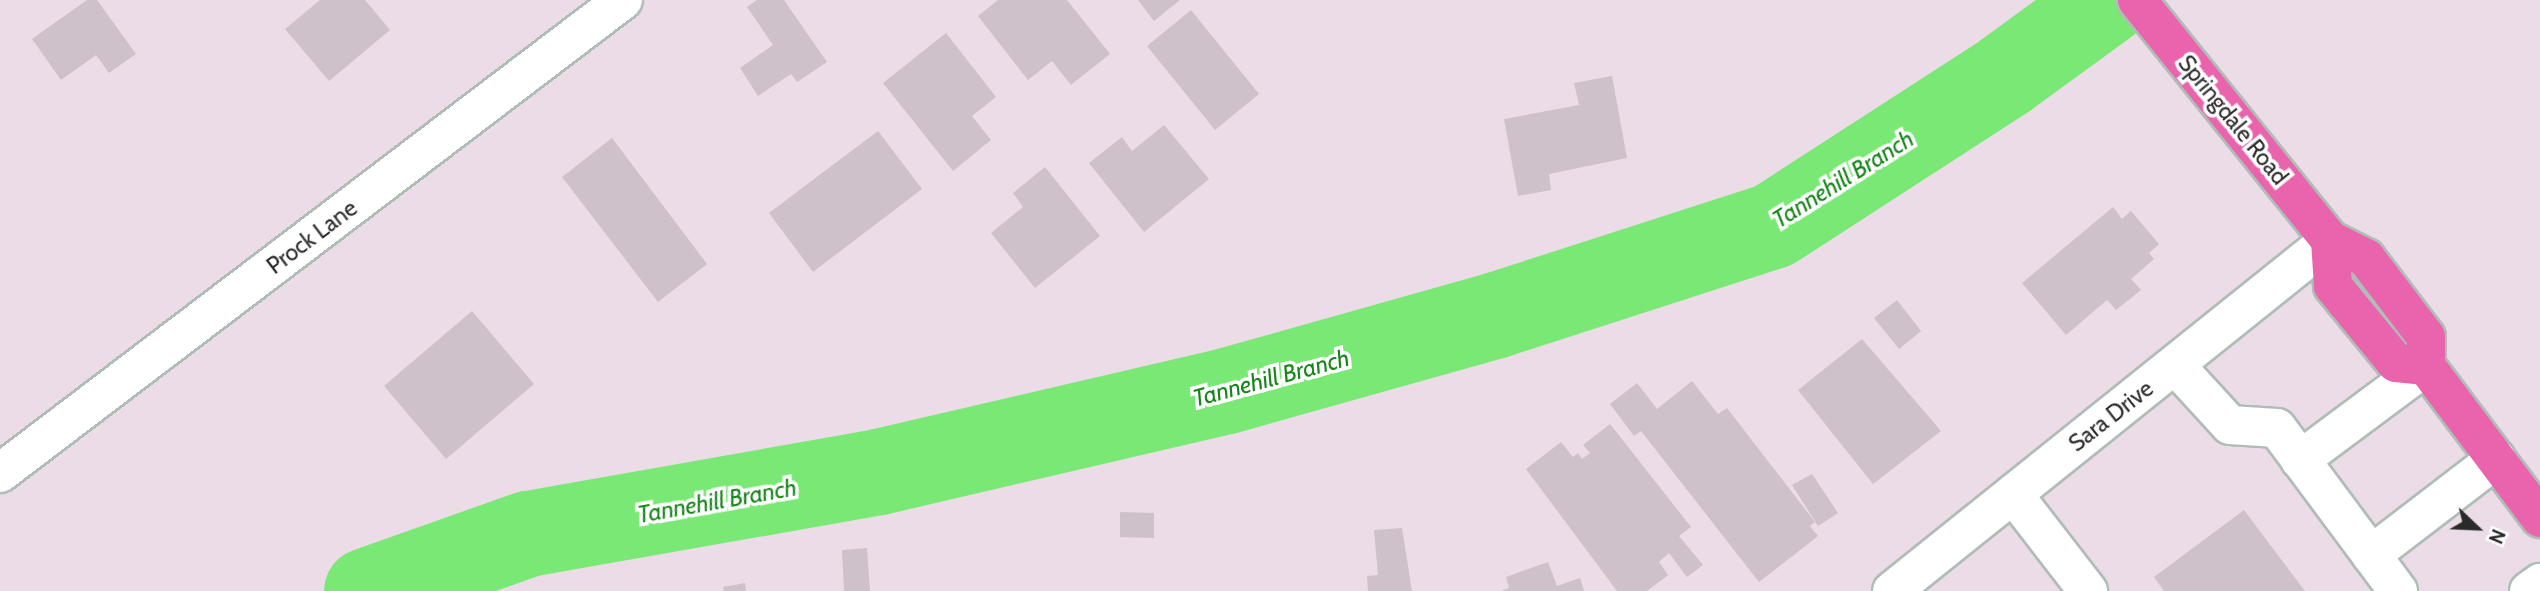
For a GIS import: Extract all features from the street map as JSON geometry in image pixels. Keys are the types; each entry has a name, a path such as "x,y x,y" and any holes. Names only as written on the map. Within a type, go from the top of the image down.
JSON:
{"main road":[{"name":"Springdale Road","path":"2137,0 2330,240 2366,258 2426,337 2426,366"},
{"path":"2426,366 2540,518"}],"street":[{"name":"Prock Lane","path":"0,473 623,0"},
{"name":"Sara Drive","path":"1892,591 2330,240"},
{"path":"2175,365 2230,425 2277,428 2398,591"},
{"path":"2300,460 2426,366"},
{"path":"2371,555 2496,459"},
{"path":"2013,494 2088,591"},
{"path":"2529,591 2540,583"}],"building":[{"path":"87,0 97,0 136,54 109,73 96,55 61,80 32,39"},
{"path":"320,0 365,0 390,30 329,81 285,29"},
{"path":"757,0 784,0 827,62 797,82 791,74 758,96 740,68 773,45 747,7"},
{"path":"998,0 1067,0 1110,54 1071,85 1052,61 1028,80 978,16"},
{"path":"1138,0 1180,0 1154,21"},
{"path":"1191,10 1259,94 1215,130 1147,46"},
{"path":"946,33 996,97 972,116 991,140 953,171 883,83"},
{"path":"1612,76 1627,158 1549,174 1551,190 1518,196 1504,119 1579,105 1574,83"},
{"path":"1164,125 1209,179 1144,232 1089,163 1122,137 1132,151"},
{"path":"878,131 922,189 813,272 769,213"},
{"path":"612,138 707,264 658,302 562,177"},
{"path":"1045,167 1100,236 1035,288 991,233 1023,207 1013,193"},
{"path":"2113,207 2122,219 2131,211 2159,244 2149,253 2154,259 2131,279 2141,290 2116,310 2107,300 2066,335 2022,283"},
{"path":"1897,300 1921,331 1899,349 1874,318"},
{"path":"472,311 534,384 446,459 384,386"},
{"path":"1862,339 1941,431 1873,484 1798,390"},
{"path":"1692,381 1718,414 1727,408 1815,522 1810,526 1818,536 1759,582 1641,431 1634,436 1610,404 1637,383 1657,409"},
{"path":"1610,424 1691,527 1679,536 1703,565 1687,577 1669,553 1659,562 1668,575 1647,591 1617,591 1526,469 1561,442 1573,457 1578,453 1582,459 1590,453 1583,445"},
{"path":"1812,474 1838,513 1818,526 1792,485"},
{"path":"2244,510 2305,591 2164,591 2154,577"},
{"path":"1120,512 1154,513 1154,538 1120,537"},
{"path":"1402,528 1412,591 1368,591 1367,576 1378,575 1374,530"},
{"path":"867,548 870,591 844,591 842,550"},
{"path":"1548,562 1557,586 1580,578 1584,591 1501,591 1509,588 1506,577"},
{"path":"745,583 746,591 724,591 723,587"}],"waterway":[{"name":"Tannehill Branch","path":"367,591 528,534 879,472 1227,391 1497,315 1773,226 2006,75 2109,0"}]}
